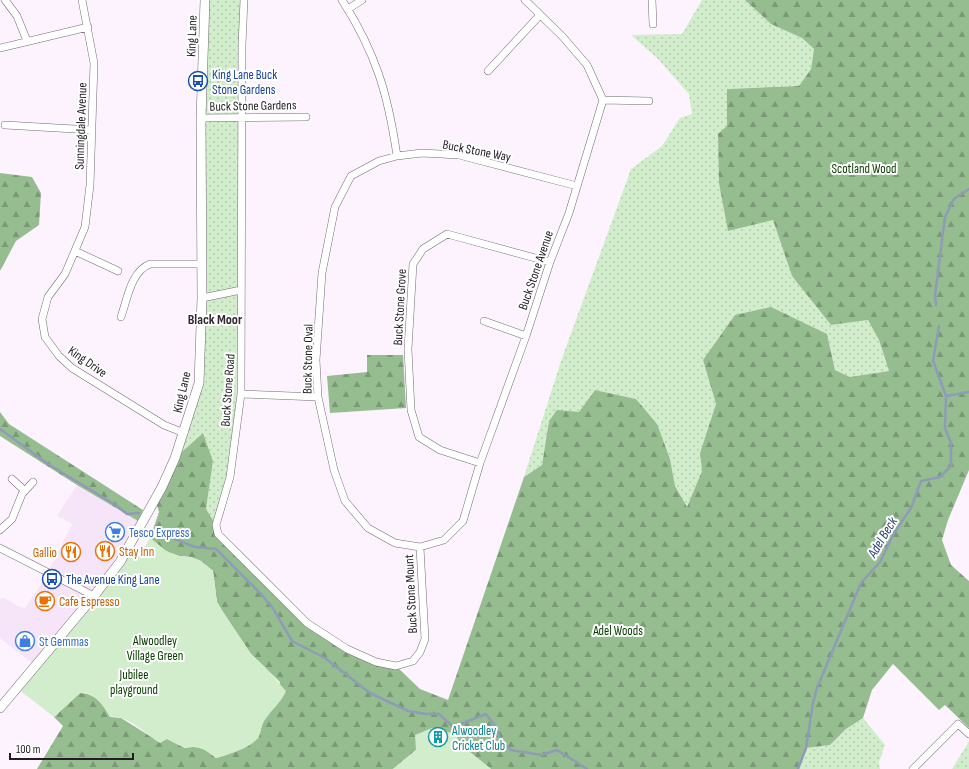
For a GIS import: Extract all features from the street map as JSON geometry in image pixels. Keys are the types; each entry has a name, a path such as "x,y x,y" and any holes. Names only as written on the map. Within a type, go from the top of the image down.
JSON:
{"street":[{"path":"6,0 17,16 27,41"},
{"name":"Sunningdale Avenue","path":"75,252 85,227 90,185 94,63 82,0"},
{"name":"King Lane","path":"0,708 94,596 120,562 162,487 175,458 199,383 202,298 201,118 205,0"},
{"name":"Buck Stone Road","path":"244,0 242,46 241,394 230,477 216,525 218,534 307,623 346,649 376,662 396,666 413,661"},
{"path":"342,0 360,30 377,66 389,106 397,156"},
{"path":"348,9 362,0"},
{"path":"525,0 562,36 587,65 603,100 649,101"},
{"path":"652,0 653,24"},
{"path":"488,71 540,15"},
{"path":"0,48 88,27"},
{"name":"Buck Stone Avenue","path":"420,547 444,540 463,521 480,463 526,336 550,262 569,213 603,100"},
{"name":"Buck Stone Gardens","path":"201,118 306,116"},
{"path":"5,125 92,130"},
{"name":"Buck Stone Way","path":"351,176 379,161 397,156 422,153 459,155 577,186"},
{"name":"Buck Stone Oval","path":"351,176 335,207 322,273 316,360 318,397 334,470 345,501 368,528 395,543 420,547"},
{"name":"Buck Stone Grove","path":"480,463 440,450 420,437 411,410 408,350 413,264 423,249 446,234 550,262"},
{"path":"75,252 118,270"},
{"name":"King Drive","path":"75,252 65,274 48,297 44,308 42,319 45,337 59,356 72,368 164,425 184,433"},
{"path":"121,317 137,273 145,266 150,264 202,264"},
{"path":"202,298 241,290"},
{"path":"484,321 526,336"},
{"path":"241,394 318,397"},
{"path":"12,479 25,491"},
{"path":"0,530 12,519 25,491 33,482"},
{"name":"Buck Stone Mount","path":"413,661 420,652 425,639 420,547"},
{"path":"0,548 94,596"},
{"path":"913,769 958,724 969,734"}],"shaded area":[{"path":"77,485 138,521 108,570 32,663 0,638 0,600 2,597 24,609 43,582 72,524 57,516"}],"green space":[{"path":"205,0 244,0 241,394 230,477 216,525 206,509 213,461 203,433 175,458 199,383"},
{"path":"702,0 745,0 771,24 802,38 814,49 811,69 799,86 727,89 728,231 773,220 792,276 831,325 868,320 879,340 889,371 850,377 835,370 827,334 703,360 716,404 700,453 702,471 687,508 675,486 670,459 636,399 595,390 579,412 549,421 542,465 524,477 561,361 631,169 662,146 680,118 692,114 689,94 658,59 631,35 682,34"},
{"name":"Adel Woods","path":"745,0 969,0 969,470 948,520 942,540 951,565 969,581 969,728 945,705 939,710 893,664 872,690 863,718 846,729 830,745 806,748 798,769 491,769 461,745 455,734 416,750 393,769 37,769 63,726 54,717 80,693 85,693 98,700 110,717 121,718 153,738 167,739 185,748 202,748 216,758 244,748 258,738 263,722 271,711 280,682 251,654 223,612 217,602 213,571 201,561 191,557 179,556 166,551 150,538 159,512 155,499 175,458 203,433 213,461 206,509 216,525 218,534 307,623 347,649 396,666 420,689 448,700 524,477 542,465 549,421 557,410 579,412 595,390 636,399 657,424 670,459 675,486 687,507 702,471 700,453 716,404 703,360 735,315 771,307 827,334 835,370 850,377 889,371 879,340 868,320 831,325 792,276 773,220 728,231 719,183 718,134 727,126 727,89 799,86 811,69 814,49 802,38 771,24"},
{"path":"0,173 32,177 41,193 39,225 16,241 0,271"},
{"path":"367,355 403,355 406,408 330,413 327,376 367,372"},
{"path":"0,412 9,424 143,510 138,521 77,485 0,436"},
{"name":"Alwoodley Village Green","path":"150,538 166,551 179,556 191,557 201,561 213,571 217,602 223,612 251,654 286,691 264,721 258,738 250,745 238,751 216,758 202,748 185,748 167,739 160,743 130,722 117,717 110,717 98,700 85,693 80,693 54,717 18,689 69,632 131,554 141,554"},
{"path":"863,718 885,745 879,762 880,769 798,769 806,748 830,745 846,729"},
{"path":"432,728 455,734 461,745 491,769 393,769 416,750 415,735"},
{"path":"969,741 969,769 952,769"}],"waterway":[{"name":"Adel Beck","path":"936,305 935,295 945,217 954,199 969,189"},
{"name":"Adel Beck","path":"798,769 806,748 813,703 817,688 861,583 880,562 894,533 911,508 921,481 940,477 951,466 951,443 945,428 946,396 933,361 939,326"},
{"path":"946,396 969,392"},
{"path":"0,429 48,464 117,506 127,514 139,513"},
{"path":"158,527 167,536 195,547 216,549 262,595 274,610 292,641 325,658 370,693 408,711 426,714 439,714 453,727 486,714 495,726 502,742 511,750 542,755 557,750 587,769"}],"place":[{"name":"King Lane Buck Stone Gardens","path":"198,81"},
{"name":"Tesco Express","path":"115,532"},
{"name":"Stay Inn","path":"105,551"},
{"name":"Gallio","path":"71,552"},
{"name":"The Avenue King Lane","path":"52,579"},
{"name":"Cafe Espresso","path":"45,601"},
{"name":"St Gemmas","path":"25,641"},
{"name":"Alwoodley Cricket Club","path":"438,737"}],"district":[{"name":"Black Moor","path":"215,319"}],"park label":[{"name":"Scotland Wood","path":"864,168"},
{"name":"Jubilee playground","path":"134,682"}]}
